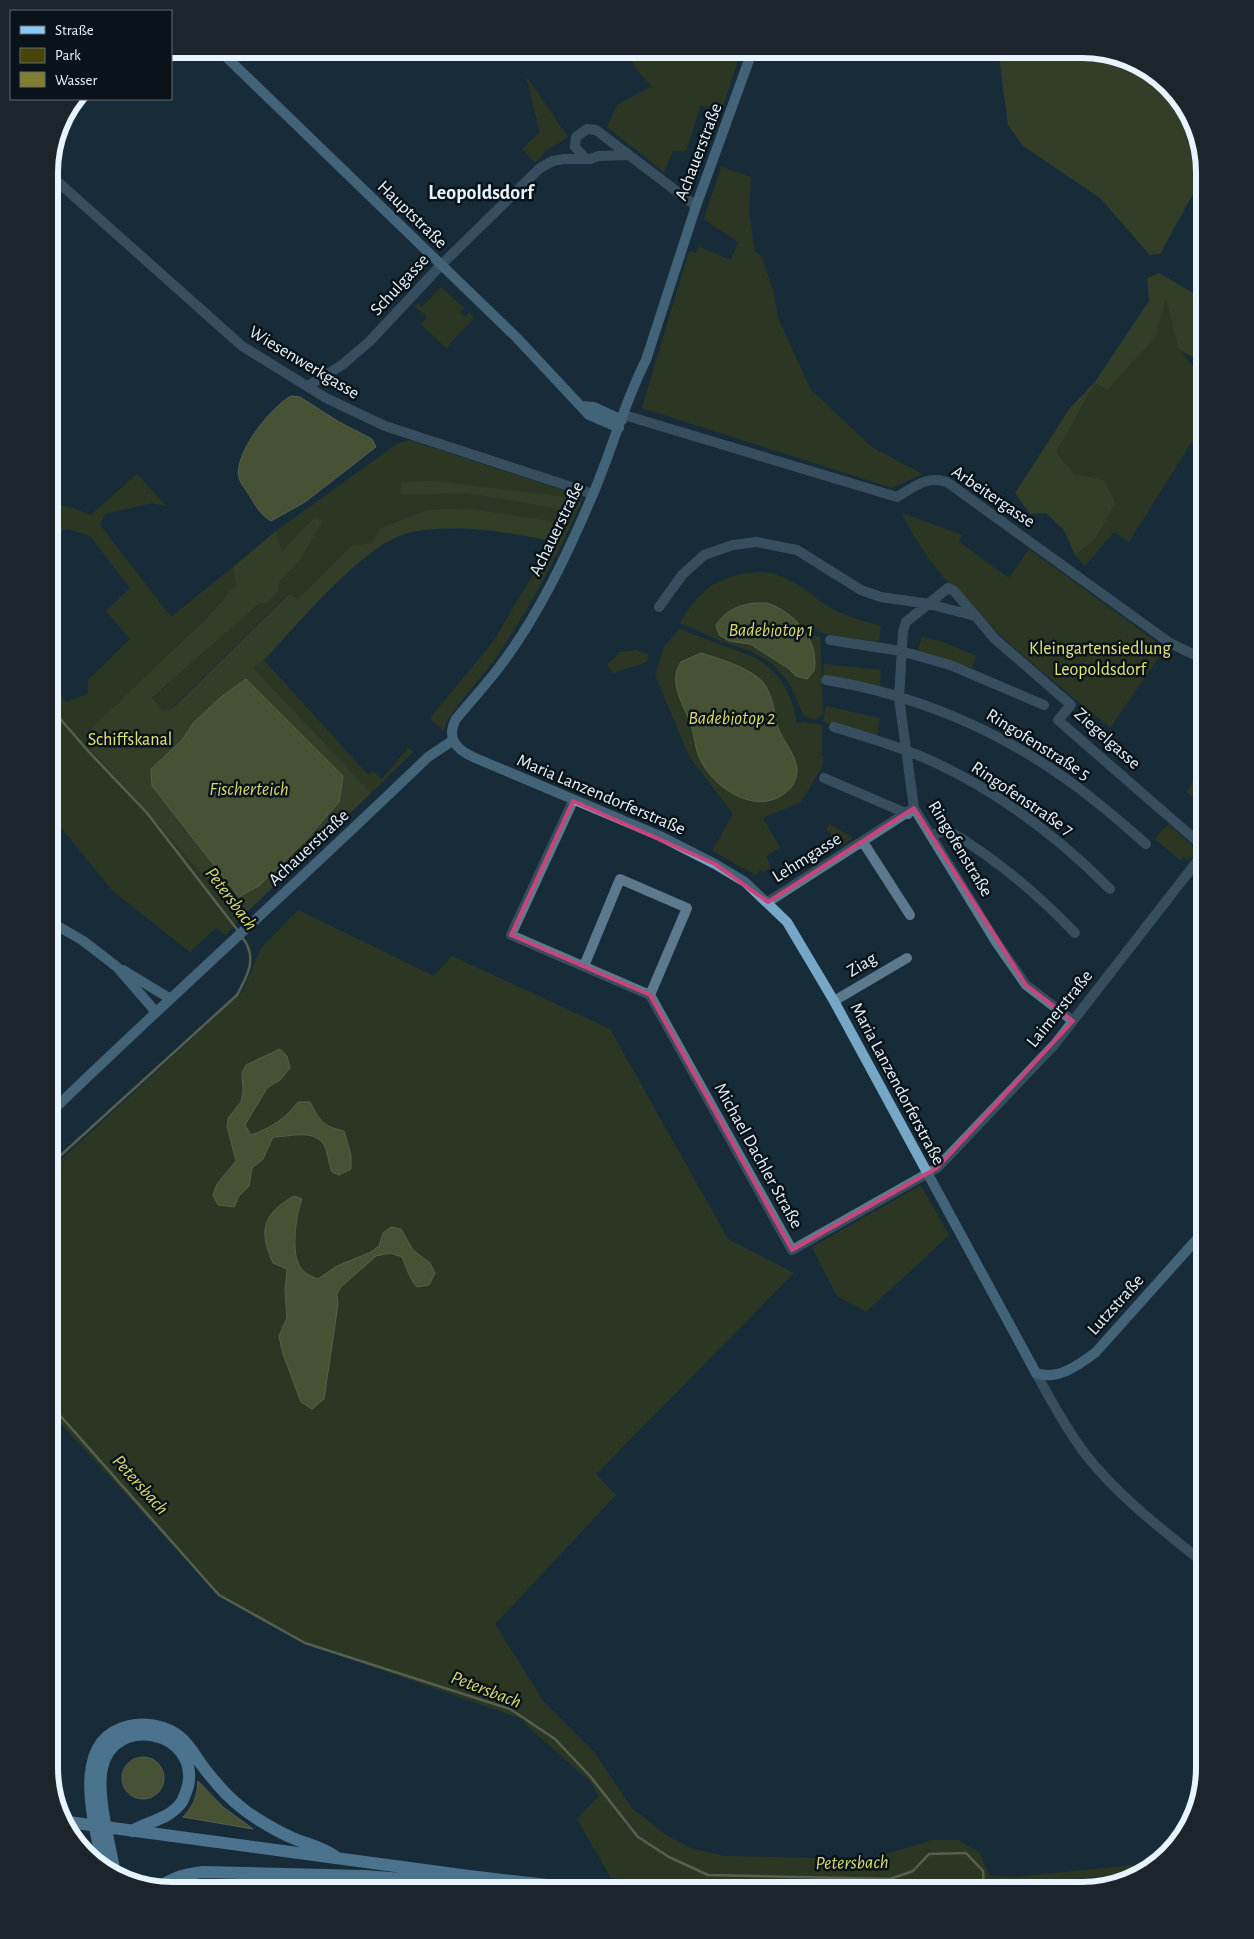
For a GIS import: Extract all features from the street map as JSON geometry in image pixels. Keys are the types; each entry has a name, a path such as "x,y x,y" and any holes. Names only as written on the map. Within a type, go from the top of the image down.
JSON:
{"main road":[{"path":"102,1857 90,1797 92,1765 96,1752 105,1741 125,1727 147,1724 166,1729 181,1737 213,1779 243,1809 293,1838 323,1847 338,1858"},
{"path":"113,1865 101,1794 102,1768 111,1746 128,1737 143,1734 158,1736 173,1743 186,1760 190,1777 186,1792 181,1803 168,1815 158,1821 145,1823 132,1831"},
{"path":"72,1823 513,1881"},
{"path":"168,1881 183,1875 203,1872 364,1876 437,1881"},
{"path":"455,1881 469,1876"}],"street":[{"name":"Hauptstraße","path":"227,58 517,338 581,406 594,407 621,421"},
{"name":"Achauerstraße","path":"169,998 233,941 428,757 452,741 452,726 456,719 498,669 530,619 573,539 593,494 635,382 646,360 696,206 750,58"},
{"path":"585,158 575,147 579,133 591,129 604,135 696,206"},
{"path":"600,156 605,146 604,135"},
{"name":"Schulgasse","path":"308,386 342,364 370,341 441,265 540,168 553,161 628,155"},
{"name":"Wiesenwerkgasse","path":"58,182 242,346 308,386 353,412 385,426 593,494"},
{"name":"Arbeitergasse","path":"621,421 897,497 927,479 947,482 1170,643 1196,656"},
{"path":"659,607 677,580 704,555 733,544 756,542 797,550 861,590 881,597 930,604 975,616"},
{"name":"Ringofenstraße","path":"948,588 906,622 903,631 899,698 911,811 932,836 996,942 1026,985 1073,1020"},
{"name":"Ziegelgasse","path":"948,588 954,591 995,639 1071,705 1058,720 1196,842"},
{"path":"830,640 901,651 972,673 1044,705"},
{"name":"Ringofenstraße 5","path":"826,680 899,698 969,722 1008,742 1069,781 1146,844"},
{"name":"Ringofenstraße 7","path":"834,727 906,750 939,764 1022,814 1060,843 1110,889"},
{"name":"Maria Lanzendorferstraße","path":"452,741 473,757 573,801 660,836 715,864 745,882 768,902 791,928 834,1001 926,1174 1066,1426 1087,1456 1145,1514 1196,1556"},
{"path":"824,778 911,811"},
{"path":"573,801 511,935 650,995 687,908 620,880 584,966"},
{"name":"Lehmgasse","path":"768,902 911,811"},
{"path":"932,836 948,830 976,847 1032,890 1075,934"},
{"name":"Lehmgasse","path":"863,842 910,915"},
{"name":"Laimerstraße","path":"926,1174 937,1168 1055,1044 1196,862"},
{"path":"58,926 82,940 116,967 169,998 58,1105"},
{"name":"Ziag","path":"834,1001 907,958"},
{"path":"116,967 155,1011"},
{"name":"Michael Dachler Straße","path":"650,995 792,1250 926,1174"},
{"name":"Lutzstraße","path":"1036,1373 1044,1376 1059,1373 1083,1362 1096,1352 1196,1240"}],"highlighted area":[{"path":"573,801 715,864 768,902 914,808 1026,985 1073,1021 937,1168 792,1250 650,995 511,935"}],"green space":[{"path":"630,58 739,58 721,112 701,105 686,151 673,151 664,172 607,127 617,105 652,86 637,70"},
{"path":"999,58 1090,58 1105,60 1133,69 1158,86 1168,96 1185,121 1193,142 1196,157 1196,188 1160,254 1150,255 1100,198 1023,146 1008,125"},
{"path":"526,76 568,137 547,150 535,163 522,149 540,132"},
{"path":"721,167 751,177 749,212 755,252 761,256 774,293 778,318 811,390 872,447 922,474 892,488 642,408 689,251 696,253 699,247 731,260 738,242 704,219"},
{"path":"1159,273 1196,295 1196,358 1179,350 1166,298 1155,337 1108,389 1095,383 1056,452 1074,474 1104,480 1115,503 1096,538 1075,555 1064,530 1046,513 1030,514 1015,493 1070,408 1095,382 1149,301 1147,278"},
{"path":"441,287 464,308 460,312 465,317 469,313 474,318 446,348 421,324 427,317 414,306 417,303 422,307"},
{"path":"1167,297 1179,350 1196,370 1196,445 1191,443 1129,542 1114,532 1085,566 1075,555 1096,538 1104,480 1074,474 1056,452 1095,382"},
{"path":"409,440 581,496 582,501 553,561 521,619 490,665 453,712 443,731 430,718 493,642 561,527 427,510 381,528 372,544 351,546 298,599 288,594 171,709 162,710 152,699 259,602 267,603 278,592 280,581 299,562 314,518 282,551 276,531 397,444","holes":["401,482 574,498 570,514 539,505 465,493 402,495"]},
{"path":"137,474 166,506 152,503 105,514 100,525 171,617 233,567 236,585 88,746 241,918 226,935 216,928 190,952 113,891 58,824 58,692 66,702 88,694 88,680 130,639 106,611 130,588 90,536 68,529 58,532 58,506 76,509 91,515"},
{"path":"434,481 574,498 571,514 539,505 465,493 401,495 401,482"},
{"name":"Schiffskanal","path":"471,509 548,521 562,527 552,541 500,532 447,528 412,532 394,538 374,551 333,586 264,660 253,668 371,793 241,918 88,746 94,726 204,621 236,585 233,567 276,531 282,551 314,518 322,521 299,562 280,581 278,592 267,603 259,603 152,698 162,710 172,709 289,594 298,599 351,546 372,543 381,528 427,510","holes":["246,679 343,776 339,802 305,841 239,897 152,787 151,769 183,739 193,723 220,698"]},
{"name":"Kleingartensiedlung Leopoldsdorf","path":"902,513 962,535 959,542 1009,578 1029,549 1165,648 1110,728 994,630 966,602 940,573 919,544"},
{"path":"762,572 788,579 837,611 881,626 879,642 821,633 811,627 814,635 820,637 823,714 816,720 804,716 789,682 772,663 750,651 680,623 696,600 714,585 735,576"},
{"path":"679,629 754,657 763,663 784,685 792,702 797,723 805,722 822,725 822,752 819,754 823,756 822,767 801,802 763,818 780,848 766,856 771,867 764,872 760,870 756,875 712,851 733,814 689,756 655,675 664,647"},
{"path":"922,637 943,642 976,656 972,668 918,651"},
{"path":"636,650 648,654 647,662 613,673 607,665 620,652"},
{"path":"264,660 368,775 373,771 382,779 408,748 414,751 371,793 252,668"},
{"path":"824,664 881,670 880,688 823,677"},
{"path":"826,706 880,718 877,735 823,722"},
{"path":"1196,774 1196,800 1187,792"},
{"path":"830,824 853,838 840,847 826,829"},
{"path":"1168,824 1196,849 1196,851 1188,861 1183,856 1180,860 1155,839"},
{"path":"298,910 434,976 452,956 610,1029 728,1239 794,1273 596,1474 616,1495 495,1624 544,1702 594,1752 631,1807 663,1833 690,1848 725,1856 869,1859 933,1840 958,1840 979,1852 990,1876 1015,1877 1143,1864 1119,1875 1047,1881 654,1881 611,1878 577,1819 599,1796 590,1781 525,1724 525,1720 310,1645 219,1595 58,1421 58,1163 243,991 261,948"},
{"path":"921,1185 949,1235 866,1312 837,1296 812,1247"}],"water":[{"path":"291,396 300,397 339,422 372,439 376,447 305,502 271,521 260,511 241,483 239,468 242,457 255,432 274,410"},
{"name":"Badebiotop 1","path":"752,603 767,603 787,613 803,629 809,639 815,660 814,671 807,679 796,676 788,668 750,644 729,641 719,635 716,625 732,610"},
{"name":"Badebiotop 2","path":"701,653 726,661 754,674 765,685 780,733 794,757 797,770 792,786 779,797 768,801 757,801 745,799 734,794 715,780 701,761 691,725 678,694 676,678 681,662"},
{"name":"Fischerteich","path":"246,679 343,776 339,802 305,841 260,885 239,897 152,786 151,769 183,739 193,723 220,698"},
{"path":"280,1049 287,1056 290,1068 280,1080 267,1088 245,1125 251,1135 277,1122 298,1102 310,1102 322,1122 344,1131 351,1155 351,1169 339,1175 332,1172 326,1149 322,1142 316,1138 303,1135 273,1137 263,1159 252,1168 249,1186 239,1196 234,1207 218,1205 213,1195 217,1184 236,1161 227,1126 228,1118 241,1102 243,1091 242,1073 246,1065"},
{"path":"294,1196 302,1199 295,1232 295,1250 299,1265 310,1275 318,1279 337,1266 371,1252 379,1246 383,1233 391,1227 401,1229 413,1250 430,1263 435,1273 429,1285 417,1287 402,1257 390,1253 376,1256 341,1287 337,1294 338,1304 324,1399 312,1409 301,1402 283,1354 279,1336 287,1318 285,1291 287,1269 273,1263 268,1251 265,1232 270,1216 276,1209"},
{"path":"139,1757 147,1757 158,1763 164,1778 158,1793 147,1799 139,1799 128,1793 122,1782 122,1774 128,1763"},
{"path":"198,1781 223,1807 253,1829 183,1817 190,1809 194,1800"}],"waterway":[{"name":"Petersbach","path":"58,716 147,813 239,932"},
{"name":"Petersbach","path":"58,1158 237,995 250,966 250,952 242,937"},
{"name":"Petersbach","path":"58,1413 219,1595 305,1643 510,1709 555,1739 590,1776 638,1837 669,1857 708,1875 890,1879 913,1871 929,1854 966,1853 983,1871 984,1881"}],"district":[{"name":"Leopoldsdorf","path":"481,193"}]}
